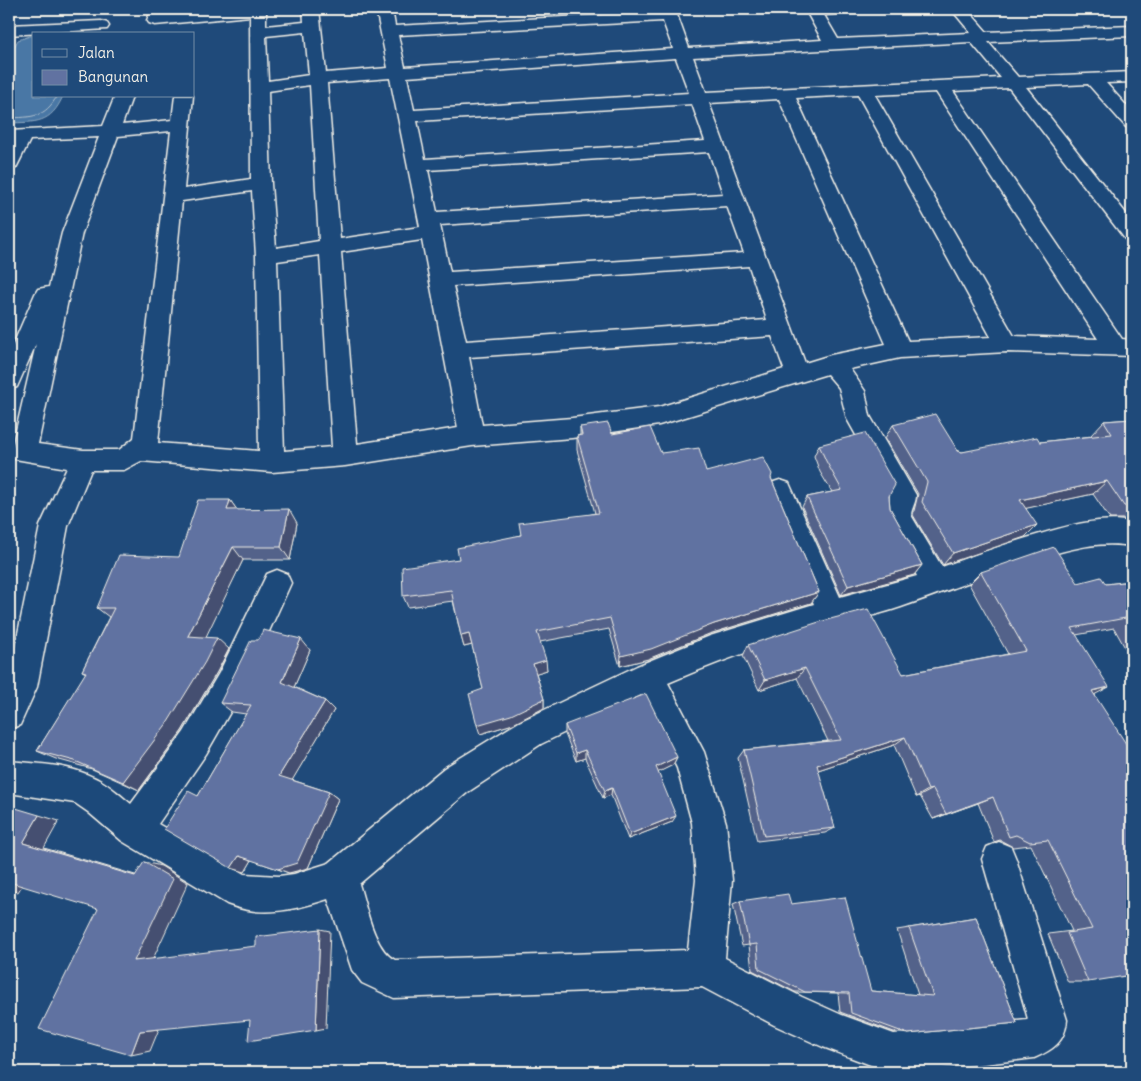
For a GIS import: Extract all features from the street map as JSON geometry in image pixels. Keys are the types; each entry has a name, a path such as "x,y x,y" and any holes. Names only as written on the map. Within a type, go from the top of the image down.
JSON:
{"street":[{"path":"160,9 155,20 190,13 258,10 272,462"},
{"path":"384,9 456,350 472,436"},
{"path":"833,45 813,10 848,9"},
{"path":"960,9 978,37 1132,234"},
{"path":"389,31 668,12 798,375"},
{"path":"188,32 190,13"},
{"path":"259,32 312,17 345,456"},
{"path":"9,30 102,26"},
{"path":"260,87 318,79 398,72 682,52 1132,31"},
{"path":"406,116 699,98 1132,77"},
{"path":"1093,79 1132,123"},
{"path":"942,87 1124,348"},
{"path":"864,90 1007,344"},
{"path":"785,94 900,350"},
{"path":"9,381 72,233 123,98"},
{"path":"72,233 16,452 83,460 124,460 137,451 146,441 184,98"},
{"path":"9,164 16,135 109,131 182,125"},
{"path":"417,165 716,146"},
{"path":"173,196 262,184"},
{"path":"266,256 430,226 735,199"},
{"path":"441,280 757,259"},
{"path":"456,350 781,327"},
{"path":"137,451 272,462 345,456 472,436 572,428 659,416 831,364 900,350 1007,344 1124,348"},
{"path":"831,364 849,383 855,398 854,409 902,495 903,502 897,507 898,517 936,582"},
{"path":"9,714 22,687 54,526 83,460"},
{"path":"780,491 832,612"},
{"path":"9,777 66,784 83,789 100,800 134,829 240,891 279,894 339,878 456,780 488,759 530,733 648,676 721,646 936,582 985,563 1077,534 1115,531 1132,534"},
{"path":"134,829 195,743 230,683 277,583"},
{"path":"648,676 692,764 709,823 714,880 705,968"},
{"path":"339,878 365,957 376,970 394,979 705,968 895,1063 1034,1038 1047,1029 1048,1020 999,859"}],"water":[{"path":"32,36 32,98 62,98 53,112 42,120 9,123 9,56 18,40"}],"building":[{"path":"935,414 958,451 962,452 1037,437 1040,442 1112,434 1104,421 1132,419 1132,507 1124,506 1107,481 1020,500 1037,525 953,553 922,502 927,482 893,425"},
{"path":"608,423 612,434 650,427 661,453 699,448 706,472 763,457 772,474 771,478 819,592 714,624 651,649 621,656 610,618 537,632 546,660 533,664 544,699 511,715 477,725 469,694 483,689 469,634 461,636 451,590 403,596 402,567 459,559 457,548 521,535 519,523 599,513 577,436 582,435 580,427"},
{"path":"865,433 895,485 889,496 890,508 922,565 848,586 807,497 842,490 819,445"},
{"path":"198,500 230,500 227,510 289,509 281,547 233,547 188,636 217,638 205,662 168,722 123,782 75,761 37,751 86,672 82,671 114,608 97,608 119,555 179,557"},
{"path":"1054,547 1078,583 1101,577 1106,584 1132,581 1132,619 1131,617 1072,628 1109,687 1092,691 1132,753 1132,910 1127,912 1132,923 1132,975 1088,982 1067,933 1092,929 1048,840 1030,842 1016,835 1009,837 993,797 946,814 933,789 928,790 905,737 817,765 835,828 764,836 744,750 841,740 805,668 765,680 748,645 819,622 868,609 903,674 1026,651 981,572"},
{"path":"263,630 301,639 282,682 325,701 279,776 329,792 297,863 278,869 239,856 231,868 164,829 188,791 198,796 251,705 220,703 251,640 258,640"},
{"path":"646,694 677,757 656,767 676,816 630,834 612,788 605,791 585,750 576,753 565,725"},
{"path":"9,806 39,815 23,843 135,876 144,862 173,879 134,961 256,946 256,937 320,929 316,1030 248,1041 250,1020 140,1031 131,1055 39,1029 98,909 9,882"},
{"path":"788,894 791,904 845,897 871,991 933,996 909,928 976,917 1017,1023 908,1034 851,1013 849,993 805,992 759,969 757,944 749,945 740,901"}]}
